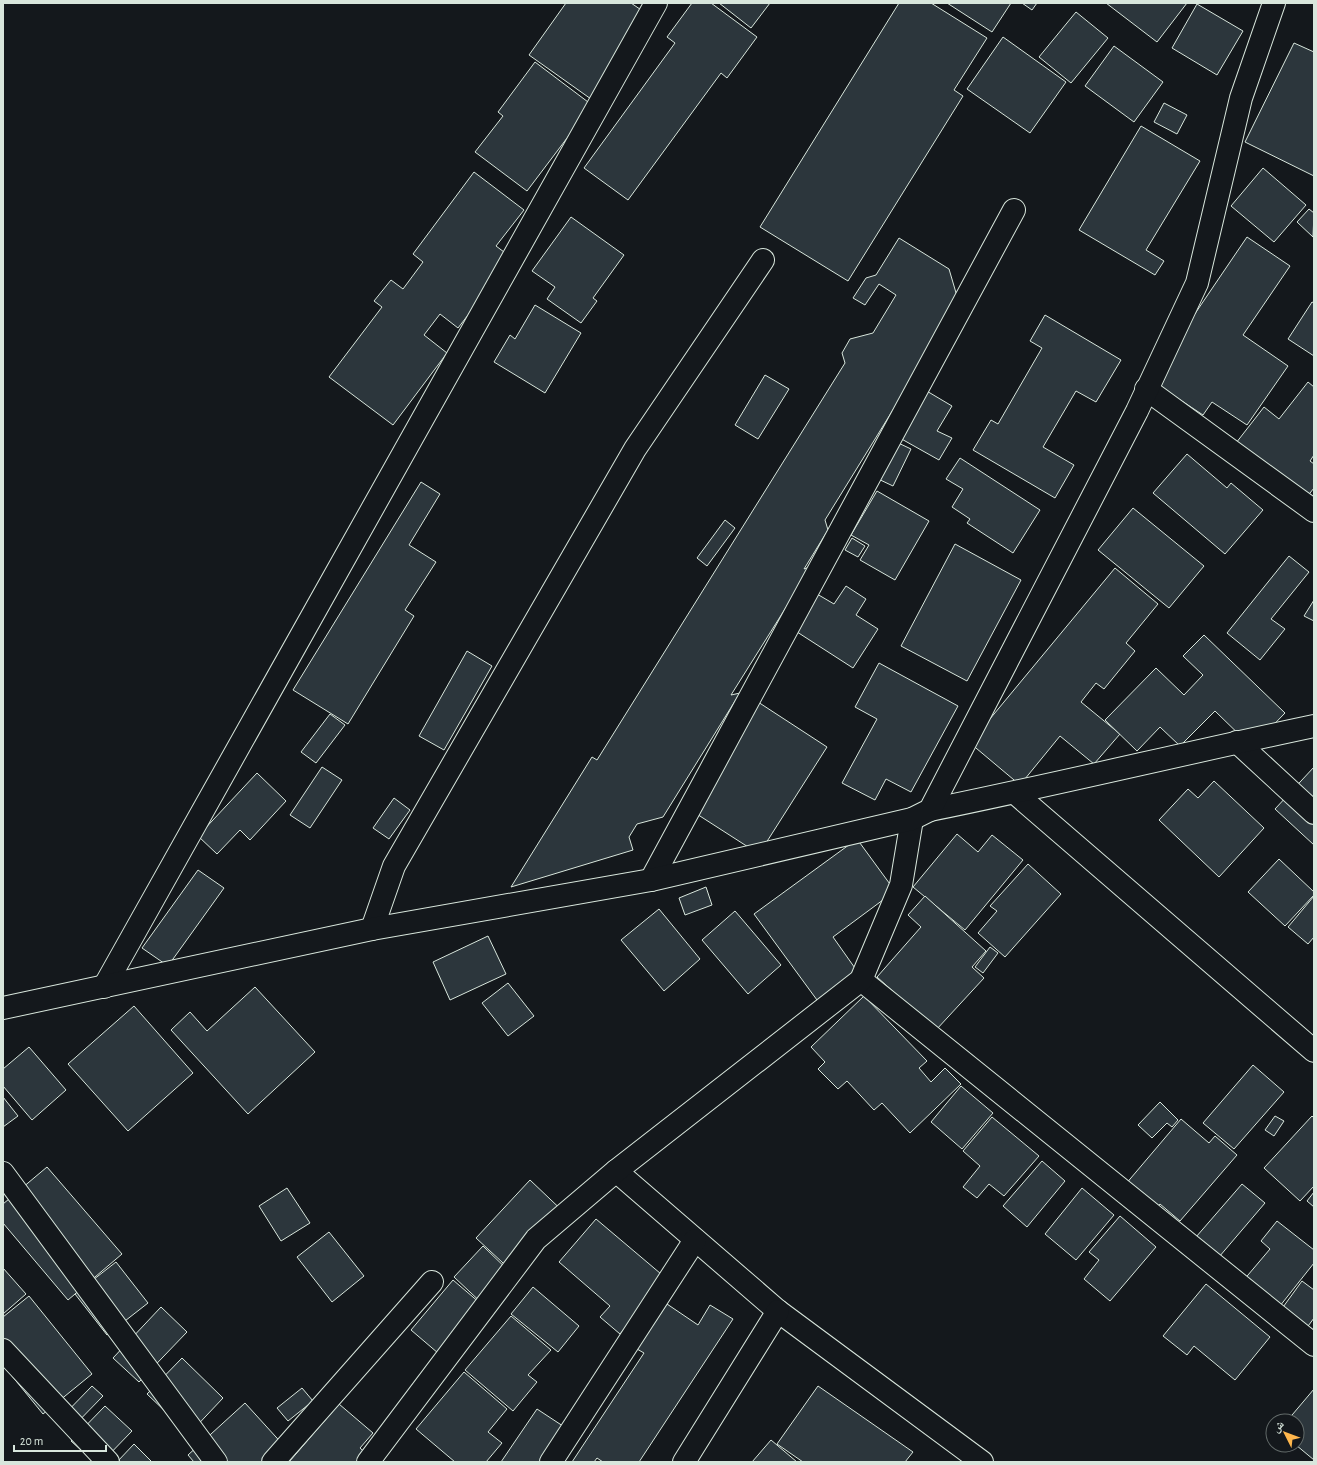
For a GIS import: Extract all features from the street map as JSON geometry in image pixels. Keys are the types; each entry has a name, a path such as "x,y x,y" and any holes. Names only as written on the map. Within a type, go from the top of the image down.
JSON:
{"street":[{"path":"104,987 656,3"},
{"path":"368,1462 536,1239 616,1171 861,980 901,885 921,814 1137,411 1197,283 1241,98 1274,3"},
{"path":"651,880 1014,210"},
{"path":"372,930 394,866 635,449 763,260"},
{"path":"1146,389 1314,510"},
{"path":"3,1008 372,930 651,880 921,814 1237,742 1314,726"},
{"path":"1237,742 1314,813"},
{"path":"1015,793 1314,1051"},
{"path":"861,980 1314,1345"},
{"path":"616,1171 778,1312 982,1462"},
{"path":"3,1173 216,1462"},
{"path":"551,1462 695,1240"},
{"path":"274,1462 432,1282"},
{"path":"684,1462 778,1312"},
{"path":"3,1350 108,1462"}],"building":[{"path":"566,3 631,3 650,16 591,99 529,55"},
{"path":"692,3 711,3 757,37 727,78 721,73 628,200 584,168 675,43 667,37"},
{"path":"719,3 770,3 751,28"},
{"path":"899,3 931,3 987,38 954,90 963,96 848,281 760,227"},
{"path":"947,3 1011,3 992,32"},
{"path":"1022,3 1037,3 1032,10"},
{"path":"1106,3 1187,3 1157,42"},
{"path":"1197,4 1243,31 1217,75 1172,48"},
{"path":"1076,12 1108,38 1071,83 1039,57"},
{"path":"1003,37 1066,82 1030,133 967,89"},
{"path":"1294,43 1314,52 1314,176 1245,142"},
{"path":"1114,46 1163,82 1134,122 1085,86"},
{"path":"535,62 592,105 527,191 475,152 503,116 498,112"},
{"path":"1164,103 1187,115 1177,134 1154,122"},
{"path":"1141,126 1200,161 1146,250 1164,261 1155,275 1079,230"},
{"path":"1263,168 1306,205 1274,242 1231,206"},
{"path":"474,172 524,210 496,246 512,258 458,328 440,314 424,335 447,353 393,425 329,377 382,307 374,301 391,280 403,289 423,262 413,254"},
{"path":"1309,209 1314,213 1313,237 1297,222"},
{"path":"571,217 624,255 593,298 597,301 581,323 547,299 555,287 532,271"},
{"path":"1247,237 1290,266 1243,335 1288,366 1247,425 1212,402 1203,415 1150,380"},
{"path":"899,238 949,269 959,303 825,520 828,530 804,569 812,566 731,695 740,693 663,817 637,824 629,837 633,850 511,887 592,757 597,760 845,363 842,353 850,339 873,333 896,295 879,284 865,305 853,298 866,278 876,275"},
{"path":"1312,302 1314,303 1314,356 1288,339"},
{"path":"535,305 581,333 545,393 494,362 510,335 515,339"},
{"path":"1045,315 1121,360 1096,402 1076,391 1043,447 1074,465 1055,498 973,450 991,420 998,424 1042,348 1030,341"},
{"path":"765,375 789,389 758,439 735,425"},
{"path":"1308,382 1314,387 1314,455 1310,461 1314,464 1314,488 1306,498 1236,443 1264,407 1279,419"},
{"path":"925,390 952,406 937,431 952,438 939,460 898,437"},
{"path":"892,440 911,449 893,486 874,477"},
{"path":"1187,454 1227,488 1231,483 1263,510 1225,554 1153,493"},
{"path":"960,458 1040,510 1013,553 967,523 970,519 952,507 963,489 946,479"},
{"path":"421,482 440,494 409,545 436,562 405,610 414,616 348,724 293,690"},
{"path":"877,491 929,521 895,580 860,560 869,545 851,535"},
{"path":"1133,508 1204,566 1169,608 1098,550"},
{"path":"725,520 735,528 707,566 697,558"},
{"path":"852,538 865,546 858,557 845,550"},
{"path":"955,544 1021,580 967,681 901,646"},
{"path":"1289,556 1309,572 1271,619 1285,629 1260,660 1227,633"},
{"path":"1115,568 1158,604 1126,643 1135,651 1104,689 1096,683 1081,702 1120,734 1094,764 1060,736 1020,785 970,743"},
{"path":"846,586 866,599 856,615 878,629 853,668 794,630 817,594 834,604"},
{"path":"1314,600 1314,621 1304,616"},
{"path":"1204,635 1285,713 1252,747 1215,711 1180,746 1160,727 1137,751 1105,720 1156,668 1184,695 1203,675 1183,656"},
{"path":"467,651 492,666 444,750 419,736"},
{"path":"879,663 958,706 911,792 886,779 875,800 842,783 877,719 855,707"},
{"path":"758,702 827,747 759,854 689,809"},
{"path":"330,714 345,725 316,763 301,752"},
{"path":"322,767 342,780 310,828 290,815"},
{"path":"1314,767 1314,845 1275,809"},
{"path":"257,773 286,801 250,840 240,830 217,854 198,836"},
{"path":"1214,781 1264,828 1219,877 1159,820 1188,789 1198,798"},
{"path":"394,798 410,810 389,839 373,828"},
{"path":"957,834 978,852 992,835 1023,860 965,930 913,887"},
{"path":"857,839 895,891 833,937 857,971 817,1000 754,914"},
{"path":"1279,859 1314,892 1314,895 1285,926 1248,892"},
{"path":"1028,864 1061,894 1005,957 978,933 997,911 990,906"},
{"path":"198,870 224,888 168,966 142,948"},
{"path":"706,887 712,905 685,915 679,898"},
{"path":"925,896 986,951 972,967 984,978 936,1030 877,977 921,927 908,915"},
{"path":"1314,896 1314,937 1308,944 1288,927"},
{"path":"659,909 700,959 664,991 621,940"},
{"path":"735,911 781,965 748,994 702,940"},
{"path":"488,936 506,974 450,1000 433,962"},
{"path":"990,947 998,953 983,973 975,967"},
{"path":"508,983 534,1016 508,1036 482,1003"},
{"path":"255,987 315,1052 248,1114 171,1030 190,1012 207,1031"},
{"path":"864,996 927,1061 919,1068 931,1082 945,1068 961,1084 910,1133 882,1103 874,1110 847,1081 838,1089 818,1069 825,1062 811,1047"},
{"path":"134,1006 193,1073 128,1131 68,1064"},
{"path":"29,1047 66,1090 32,1120 3,1086 3,1069"},
{"path":"1253,1065 1284,1092 1234,1149 1203,1123"},
{"path":"961,1086 993,1113 962,1149 931,1122"},
{"path":"3,1097 18,1116 3,1127"},
{"path":"1160,1102 1178,1120 1172,1127 1167,1123 1152,1138 1138,1125"},
{"path":"1275,1116 1284,1121 1274,1136 1265,1130"},
{"path":"1312,1116 1314,1118 1314,1186 1300,1201 1264,1168"},
{"path":"992,1117 1039,1156 1004,1196 989,1184 977,1198 963,1187 980,1166 963,1151"},
{"path":"1181,1119 1209,1143 1215,1136 1237,1155 1180,1221 1160,1204 1155,1210 1125,1185"},
{"path":"1042,1161 1065,1181 1027,1227 1003,1206"},
{"path":"47,1167 122,1254 68,1300 3,1223 3,1204"},
{"path":"530,1180 570,1218 516,1275 476,1238"},
{"path":"1242,1184 1265,1203 1219,1257 1196,1237"},
{"path":"287,1188 310,1223 281,1241 259,1206"},
{"path":"1082,1188 1114,1215 1076,1260 1045,1234"},
{"path":"1314,1192 1314,1207 1307,1201"},
{"path":"1120,1216 1156,1247 1110,1301 1084,1279 1099,1260 1089,1252"},
{"path":"596,1219 667,1279 620,1334 600,1317 610,1306 559,1262"},
{"path":"1277,1221 1314,1250 1314,1263 1272,1316 1237,1288 1270,1249 1261,1241"},
{"path":"329,1232 364,1276 332,1302 297,1257"},
{"path":"483,1246 514,1276 486,1307 454,1277"},
{"path":"116,1262 148,1303 107,1335 75,1294"},
{"path":"3,1268 26,1294 3,1314"},
{"path":"453,1280 487,1309 445,1359 411,1330"},
{"path":"1302,1281 1314,1290 1314,1318 1303,1333 1278,1314"},
{"path":"1206,1284 1270,1337 1235,1380 1194,1346 1187,1355 1163,1336"},
{"path":"533,1287 579,1326 558,1352 511,1314"},
{"path":"29,1296 92,1374 43,1414 3,1365 3,1317"},
{"path":"667,1304 698,1325 710,1305 733,1319 639,1462 603,1462 597,1458 594,1462 572,1462 644,1353 637,1349"},
{"path":"161,1307 187,1332 139,1382 113,1358"},
{"path":"511,1316 551,1350 528,1375 537,1382 513,1411 465,1370"},
{"path":"182,1358 223,1398 189,1434 147,1394"},
{"path":"464,1372 507,1409 488,1432 502,1443 486,1462 455,1462 416,1429"},
{"path":"92,1386 103,1396 68,1432 57,1422"},
{"path":"818,1386 913,1452 905,1462 803,1462 777,1444"},
{"path":"302,1388 313,1401 288,1421 277,1408"},
{"path":"1314,1389 1314,1460 1305,1452 1305,1413 1294,1413"},
{"path":"245,1403 286,1448 270,1462 194,1462 188,1455"},
{"path":"339,1404 373,1433 360,1448 370,1457 366,1462 289,1462"},
{"path":"105,1406 132,1431 102,1462 94,1462 71,1441"},
{"path":"537,1409 569,1430 547,1462 501,1462"},
{"path":"771,1440 797,1462 752,1462"},
{"path":"134,1444 152,1462 117,1462"}]}
